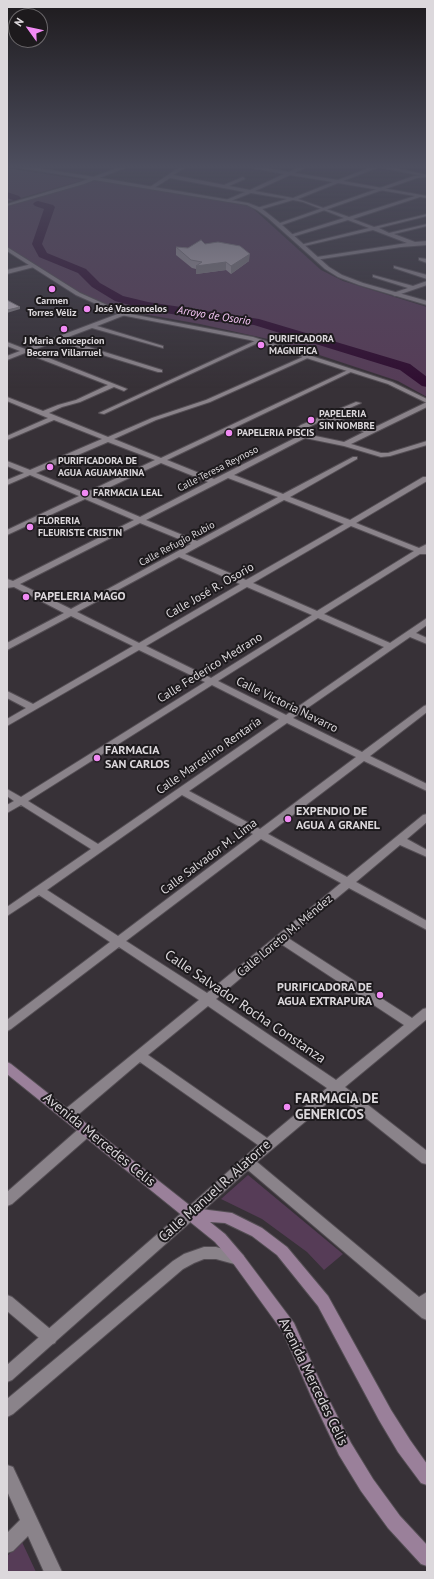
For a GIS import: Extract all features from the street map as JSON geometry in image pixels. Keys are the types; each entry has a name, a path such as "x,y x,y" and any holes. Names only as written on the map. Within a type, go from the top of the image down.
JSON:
{"main road":[{"name":"Avenida Mercedes Celis","path":"7,1067 220,1238 238,1259 289,1328 319,1397 345,1449 367,1485 394,1522 427,1558"},
{"path":"190,1214 227,1217 257,1232 282,1251 323,1301 389,1422 427,1478"}],"street":[{"path":"297,241 327,268 340,276 427,304"},
{"path":"302,246 323,241"},
{"path":"407,241 414,244"},
{"path":"317,259 427,243"},
{"path":"7,250 78,294 123,314 259,341 390,383 427,402"},
{"path":"421,259 427,261"},
{"path":"7,272 32,266"},
{"path":"396,267 427,277"},
{"path":"375,276 414,288"},
{"path":"395,294 427,283"},
{"path":"7,358 123,314"},
{"path":"92,326 161,347"},
{"path":"57,339 160,371"},
{"path":"102,413 259,341"},
{"path":"7,344 124,389"},
{"path":"7,483 154,419 208,401 307,357"},
{"path":"7,533 350,371"},
{"path":"42,414 60,406 78,401 114,385"},
{"path":"7,400 215,482"},
{"path":"345,444 427,402"},
{"path":"358,403 297,430 298,434 345,444 381,455 388,455 425,445"},
{"path":"328,417 370,432"},
{"path":"7,438 53,418"},
{"name":"Calle Teresa Reynoso","path":"9,584 140,520 304,436"},
{"name":"Calle Refugio Rubio","path":"7,647 355,458"},
{"path":"7,463 197,544"},
{"path":"228,475 350,523 425,550"},
{"name":"Calle José R. Osorio","path":"7,723 426,479"},
{"name":"Calle Federico Medrano","path":"7,810 317,615 425,550"},
{"path":"179,554 390,646"},
{"name":"Calle Victoria Navarro","path":"9,584 72,612 427,788"},
{"name":"Calle Marcelino Rentaría","path":"7,912 427,621"},
{"path":"409,633 427,641"},
{"path":"7,694 33,708"},
{"name":"Calle Salvador M. Lima","path":"7,1026 427,708"},
{"path":"182,791 427,926"},
{"path":"7,792 98,849"},
{"name":"Calle Loreto M. Méndez","path":"68,1115 427,817"},
{"path":"400,840 427,854"},
{"name":"Calle Salvador Rocha Constanza","path":"39,890 208,1000 336,1087 427,1159"},
{"path":"281,939 412,1024"},
{"name":"Calle Manuel R. Alatorre","path":"7,1375 249,1163 267,1145 427,1012"},
{"path":"140,1056 267,1145"},
{"path":"7,1200 87,1130"},
{"path":"249,1163 425,1306"},
{"path":"7,1409 178,1265 189,1258 204,1253 216,1253 238,1259"},
{"path":"7,1302 50,1338"},
{"path":"7,1473 53,1572"},
{"path":"7,1545 29,1523"}],"shaded area":[{"path":"7,241 289,241 321,270 343,281 427,307 427,397 398,381 277,341 200,324 132,312 86,298 7,251"},
{"path":"248,1175 343,1254 324,1270 307,1252 262,1219 221,1199"},
{"path":"22,1542 36,1572 7,1572 7,1556"}],"building":[{"path":"200,241 205,244 218,242 240,246 250,254 231,266 226,262 196,266 202,262 191,260 176,247 188,248"},
{"path":"7,300 20,307 7,310"}],"waterway":[{"name":"Arroyo de Osorio","path":"38,241 37,244 43,255 82,271 96,285 119,299 148,306 219,318 255,322 405,367 427,383"}],"place":[{"name":"Carmen Torres Véliz","path":"52,289"},
{"name":"José Vasconcelos","path":"87,309"},
{"name":"J Maria Concepcion Becerra Villarruel","path":"64,329"},
{"name":"PURIFICADORA MAGNIFICA","path":"261,345"},
{"name":"PAPELERIA SIN NOMBRE","path":"311,420"},
{"name":"PAPELERIA PISCIS","path":"229,433"},
{"name":"PURIFICADORA DE AGUA AGUAMARINA","path":"50,467"},
{"name":"FARMACIA LEAL","path":"85,493"},
{"name":"FLORERIA FLEURISTE CRISTIN","path":"30,527"},
{"name":"PAPELERIA MAGO","path":"26,597"},
{"name":"FARMACIA SAN CARLOS","path":"97,758"},
{"name":"EXPENDIO DE AGUA A GRANEL","path":"288,819"},
{"name":"PURIFICADORA DE AGUA EXTRAPURA","path":"380,995"},
{"name":"FARMACIA DE GENERICOS","path":"287,1107"}]}
